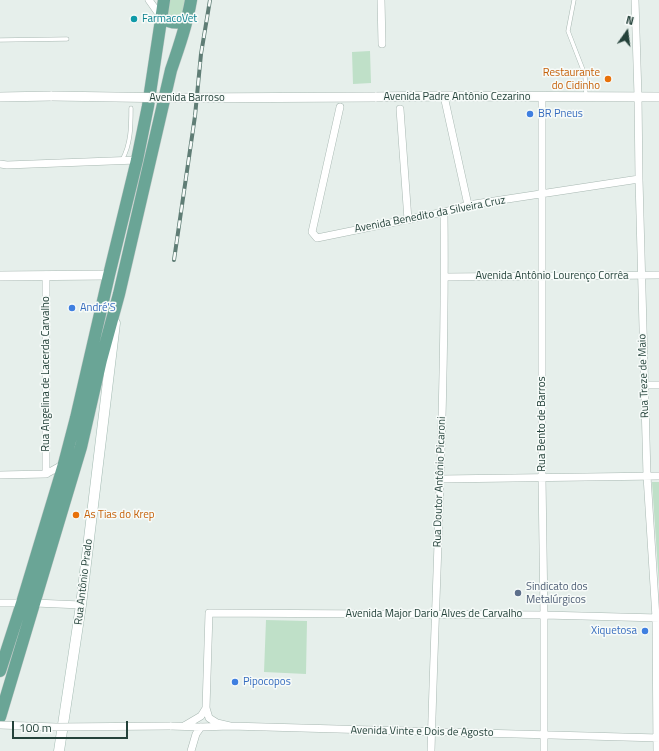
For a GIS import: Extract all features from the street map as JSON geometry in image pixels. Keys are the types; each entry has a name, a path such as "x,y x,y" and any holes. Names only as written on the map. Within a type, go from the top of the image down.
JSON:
{"main road":[{"path":"0,671 64,464 76,418 137,160 148,106 164,0"},
{"path":"0,717 81,447 101,360 119,294 171,70 191,0"},
{"path":"161,16 170,22 180,23 186,21"},
{"name":"Rua Antônio Prado","path":"59,751 82,605 119,294"}],"street":[{"path":"149,0 161,16"},
{"path":"381,0 382,44"},
{"name":"Rua Treze de Maio","path":"636,0 641,275 647,476 658,618 657,751"},
{"name":"Avenida Barroso","path":"0,98 52,96 178,98 375,97"},
{"path":"444,96 468,205"},
{"name":"Avenida Padre Antônio Cezarino","path":"375,97 659,97"},
{"name":"Rua Bento de Barros","path":"542,97 544,751"},
{"name":"Avenida Benedito da Silveira Cruz","path":"340,108 312,232 317,238 408,220 468,205 639,179"},
{"path":"400,109 408,220"},
{"path":"0,164 7,165 137,160"},
{"name":"Rua Doutor Antônio Picaroni","path":"432,751 441,479 445,277 444,212"},
{"name":"Rua Angelina de Lacerda Carvalho","path":"46,275 46,474"},
{"path":"0,276 109,275"},
{"name":"Avenida Antônio Lourenço Corrêa","path":"445,277 659,275"},
{"path":"644,385 659,386"},
{"path":"0,475 46,474 64,464"},
{"path":"441,479 659,476"},
{"path":"0,603 22,603"},
{"path":"34,603 82,605"},
{"name":"Avenida Major Dario Alves de Carvalho","path":"206,708 209,613 544,615 658,618"},
{"path":"193,743 184,726 201,716 206,708"},
{"path":"206,708 209,718 216,723 230,726"},
{"name":"Avenida Vinte e Dois de Agosto","path":"0,725 56,727 230,726 658,738"},
{"path":"191,751 196,734 201,727"}],"lane":[{"path":"574,0 568,31 585,75 586,97"},
{"path":"0,40 67,39"},
{"path":"122,161 126,153 130,135 131,108"}],"green space":[{"path":"169,0 185,0 184,8 177,18 169,16 167,12"},
{"path":"370,51 371,83 353,84 352,52"},
{"path":"652,482 659,482 659,585"},
{"path":"266,620 307,621 306,674 264,672"}],"railway":[{"path":"174,260 195,116 201,54 210,0"}],"place":[{"name":"FarmacoVet","path":"134,19"},
{"name":"Restaurante do Cidinho","path":"608,79"},
{"name":"BR Pneus","path":"530,114"},
{"name":"André'S","path":"72,308"},
{"name":"As Tias do Krep","path":"76,515"},
{"name":"Sindicato dos Metalúrgicos","path":"518,593"},
{"name":"Xiquetosa","path":"645,631"},
{"name":"Pipocopos","path":"235,682"}]}
